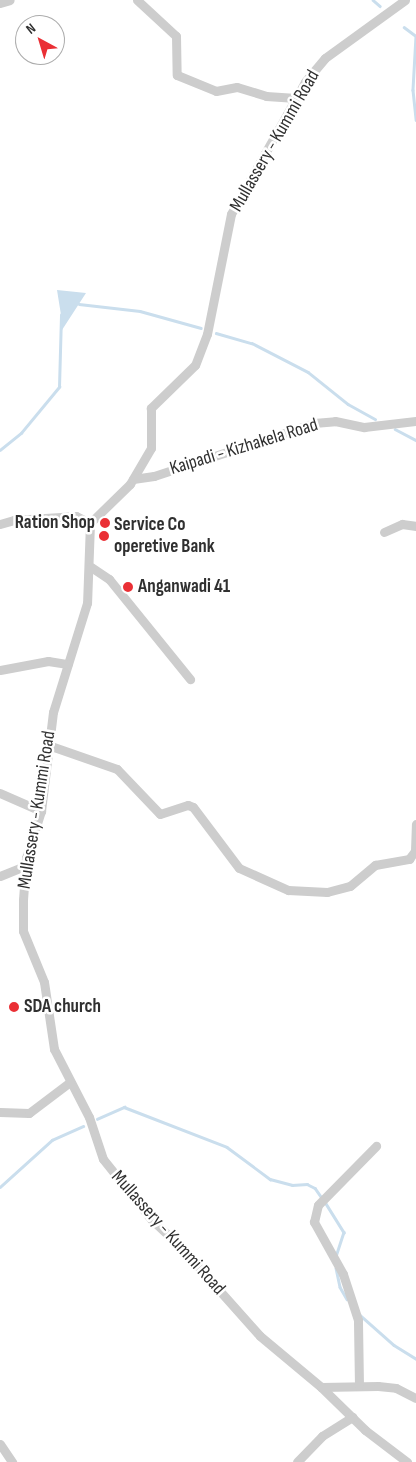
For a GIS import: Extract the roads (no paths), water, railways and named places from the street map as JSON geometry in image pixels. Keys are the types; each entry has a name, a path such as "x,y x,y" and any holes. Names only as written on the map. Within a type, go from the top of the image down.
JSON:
{"street":[{"path":"0,3 10,0"},
{"path":"137,0 176,36 177,75 216,91 237,87 266,96 296,98"},
{"name":"Mullassery - Kummi Road","path":"405,0 325,58 296,98 231,214 208,334 195,365 151,408 151,448 133,479 90,523 90,567 84,617 53,712 41,811 25,866 23,931 44,982 54,1050 89,1118 103,1159 151,1219 178,1244 260,1336 407,1462"},
{"name":"Kaipadi - Kizhakela Road","path":"133,479 154,476 177,465 314,423 335,421 364,427 416,421"},
{"path":"0,524 14,520 76,516 90,523"},
{"path":"384,532 402,524 416,526"},
{"path":"90,567 109,579 190,680"},
{"path":"0,670 48,661 68,664"},
{"path":"48,746 118,769 160,814 188,805 193,807 239,868 288,890 327,892 350,886 372,866 409,859 415,852 416,824"},
{"path":"0,793 41,811"},
{"path":"0,876 25,866"},
{"path":"0,1112 29,1113 70,1082"},
{"path":"359,1386 358,1320 343,1274 314,1222 318,1205 376,1146"},
{"path":"321,1387 359,1386 396,1388 416,1398"},
{"path":"297,1462 322,1436 353,1416"},
{"path":"0,1444 12,1462"}],"water":[{"path":"57,290 86,293 62,330 61,315"}],"waterway":[{"path":"373,0 380,6"},
{"path":"404,27 416,36 413,90 416,120"},
{"path":"79,304 140,311 201,328"},
{"path":"0,450 21,433 59,387 61,315"},
{"path":"216,333 252,343 308,372 348,404 375,419"},
{"path":"395,429 416,440"},
{"path":"97,1119 124,1107 227,1147 270,1179 292,1185 307,1184 315,1188 322,1198"},
{"path":"0,1187 52,1140 83,1126"},
{"path":"325,1202 344,1232 336,1257"},
{"path":"336,1268 340,1287 347,1299"},
{"path":"360,1315 394,1345 416,1359"}],"place":[{"name":"Ration Shop","path":"105,523"},
{"name":"Service Co operetive Bank","path":"104,536"},
{"name":"Anganwadi 41","path":"128,587"},
{"name":"SDA church","path":"14,1007"}]}
